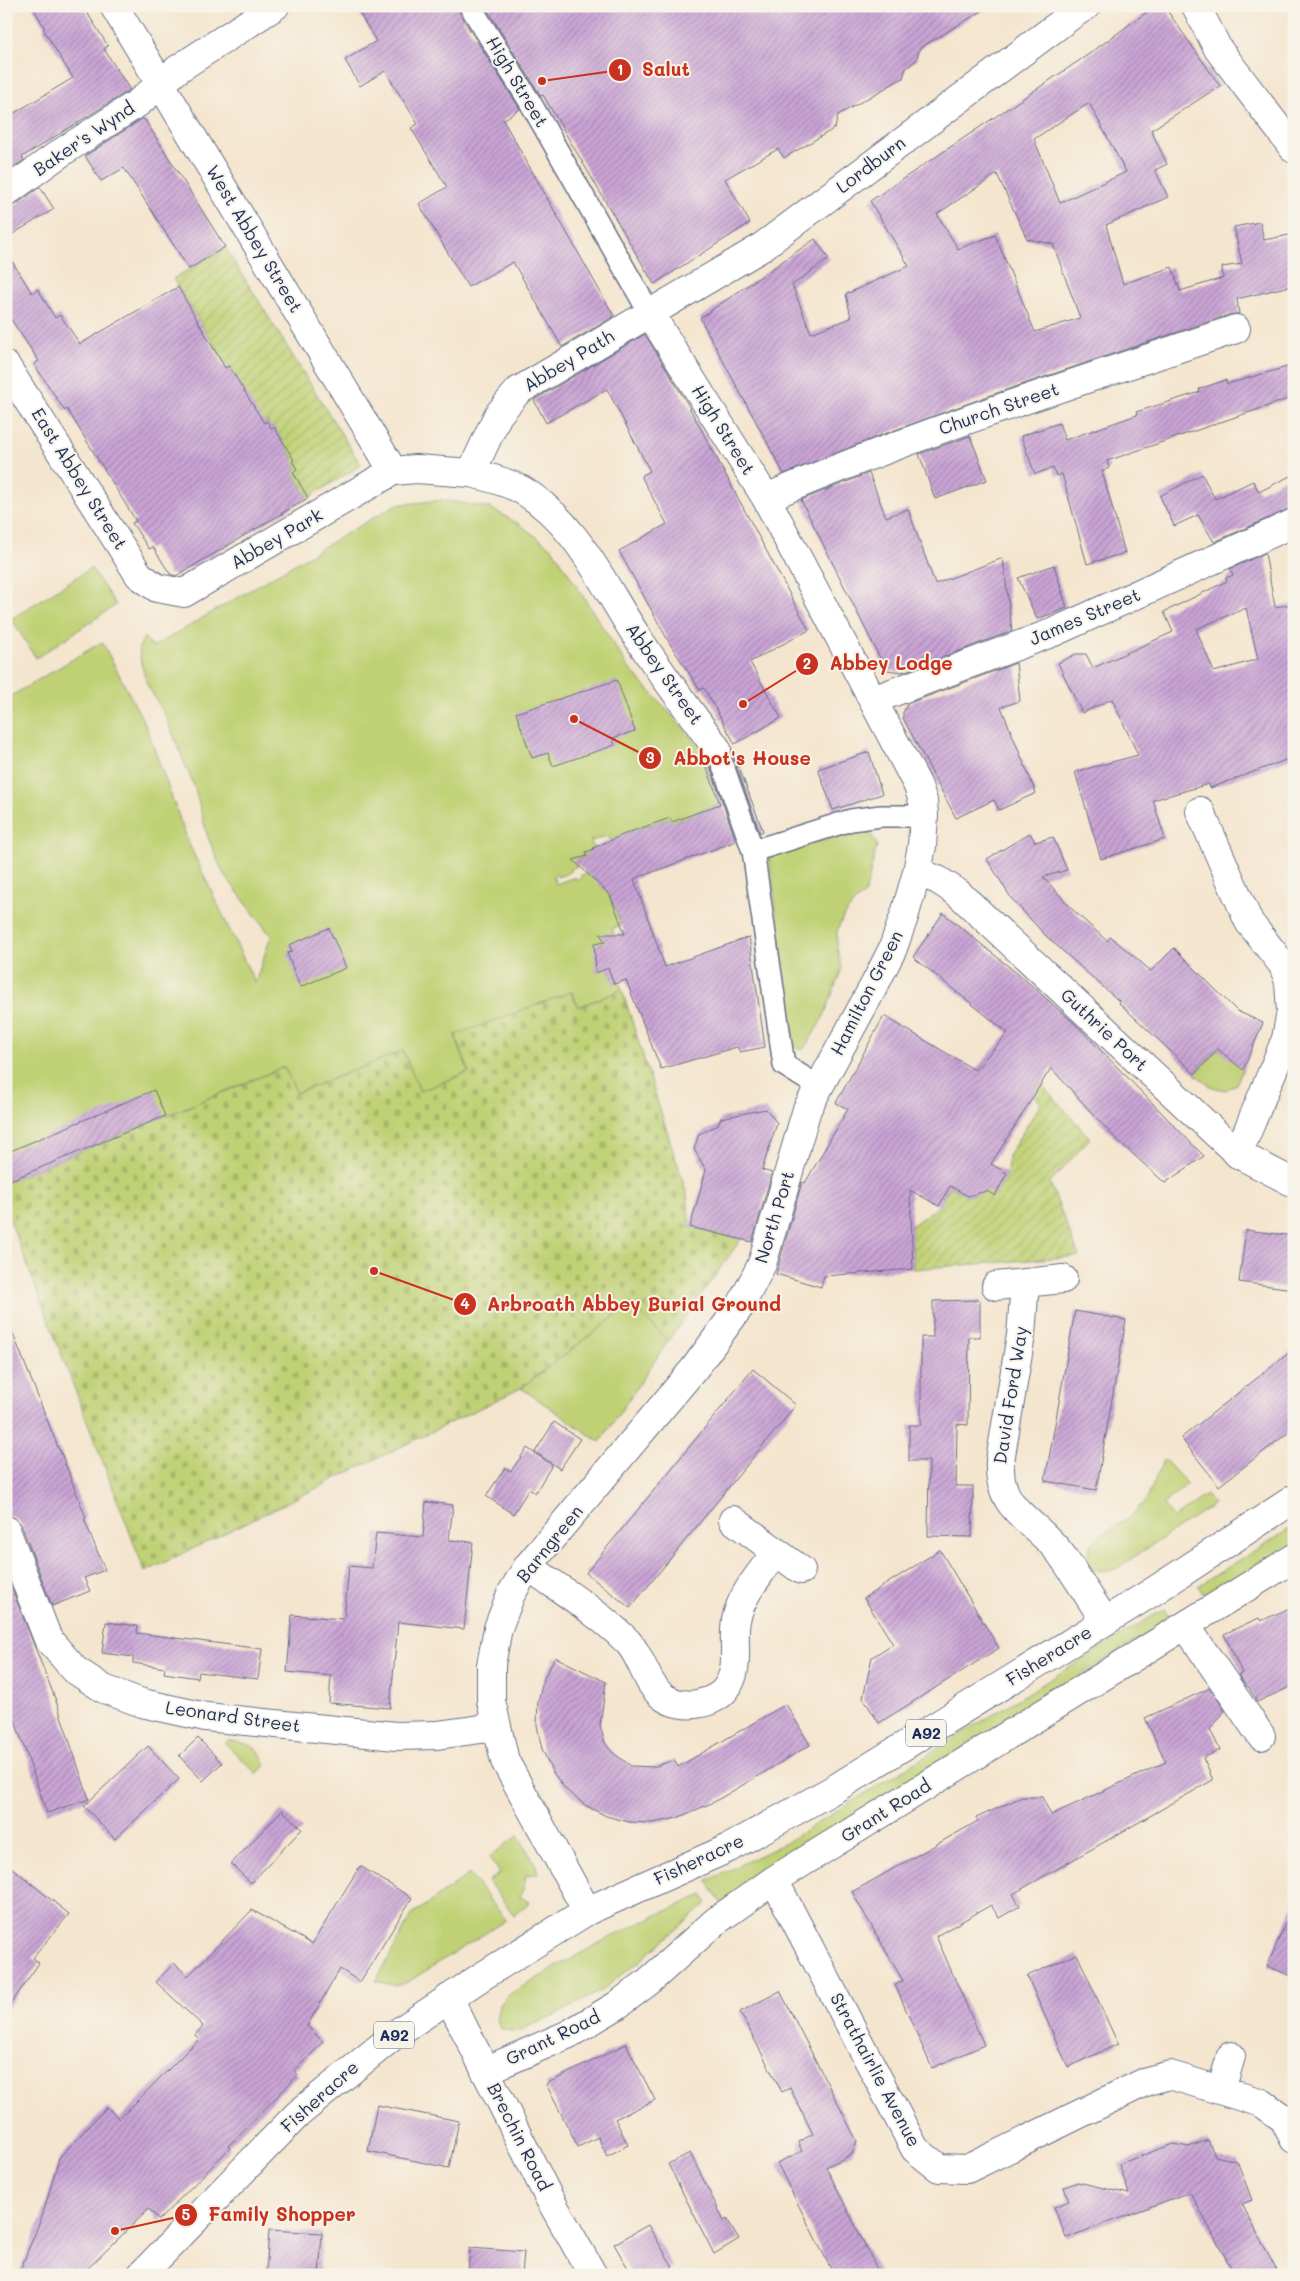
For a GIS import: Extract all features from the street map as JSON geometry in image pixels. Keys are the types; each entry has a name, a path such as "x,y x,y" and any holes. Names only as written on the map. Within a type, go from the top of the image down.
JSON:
{"street":[{"name":"West Abbey Street","path":"114,6 393,471"},
{"name":"Baker's Wynd","path":"6,192 59,154 138,103 178,69 275,6"},
{"name":"High Street","path":"470,6 530,102 649,312 766,498 918,786 923,801 924,816 917,872"},
{"name":"Lordburn","path":"649,312 759,250 1086,6"},
{"path":"1196,6 1218,49 1294,149"},
{"name":"Abbey Path","path":"471,473 498,415 518,391 649,312"},
{"name":"Church Street","path":"766,498 878,452 990,411 1236,329"},
{"name":"East Abbey Street","path":"6,366 139,575 157,588"},
{"name":"Abbey Street","path":"393,471 416,469 471,473 492,478 520,490 558,517 575,537 636,635 717,749 753,851 780,1048 784,1065 813,1098"},
{"name":"Abbey Park","path":"157,588 184,593 393,471"},
{"name":"James Street","path":"873,700 1054,632 1294,523"},
{"path":"1200,811 1249,922 1283,965 1289,982 1292,1011 1286,1039 1238,1154"},
{"path":"753,851 851,820 881,816 924,816"},
{"name":"Guthrie Port","path":"917,872 938,880 958,893 1238,1154 1294,1183"},
{"name":"Hamilton Green","path":"813,1098 892,948 917,872"},
{"name":"North Port","path":"694,1369 741,1305 762,1264 813,1098"},
{"path":"996,1286 1063,1280"},
{"name":"David Ford Way","path":"1025,1283 1022,1335 1000,1461 1001,1485 1011,1505 1060,1554 1105,1621"},
{"name":"Barngreen","path":"587,1912 505,1761 491,1701 491,1674 498,1628 511,1594 528,1566 694,1369"},
{"name":"Fisheracre","path":"145,2273 298,2114 389,2038 449,1998 587,1912 729,1848 782,1820 1105,1621 1294,1499"},
{"path":"732,1520 802,1570"},
{"name":"Leonard Street","path":"6,1530 48,1638 75,1670 104,1689 142,1703 206,1717 396,1736 437,1734 496,1727"},
{"path":"528,1566 604,1621 627,1641 636,1651 656,1690 664,1698 675,1702 698,1704 715,1697 729,1684 735,1658 734,1632 739,1609 743,1598 776,1552"},
{"name":"Grant Road","path":"485,2071 569,2034 616,2006 648,1982 716,1921 774,1880 1294,1558"},
{"path":"1186,1626 1261,1736"},
{"name":"Strathairlie Avenue","path":"774,1880 915,2149 938,2168 968,2170 1147,2081 1170,2075 1262,2103 1284,2119 1294,2138"},
{"name":"Brechin Road","path":"449,1998 548,2196 593,2275"},
{"path":"1221,2090 1231,2056"}],"green space":[{"path":"225,247 361,465 308,498 293,472 297,469 292,461 294,459 274,427 271,428 267,421 263,424 173,279"},
{"path":"442,500 490,508 519,524 553,549 628,667 705,752 695,755 697,762 704,760 720,804 672,822 669,818 624,834 625,838 612,842 607,836 591,841 593,848 587,856 575,860 577,866 570,869 570,872 558,877 557,875 553,876 556,884 575,877 577,880 588,872 607,888 621,925 613,928 613,934 616,936 626,932 607,965 614,983 619,982 622,990 578,1007 572,992 455,1036 469,1072 420,1091 403,1051 296,1093 284,1067 6,1182 6,699 102,642 146,726 188,842 255,983 271,936 223,873 207,835 195,789 166,717 148,686 141,664 139,648 144,637 153,647 395,505"},
{"path":"91,568 116,605 36,658 11,619"},
{"path":"862,831 872,835 877,845 865,894 844,915 837,931 837,948 842,968 824,1016 804,1049 799,1049 794,1046 793,1040 769,857 849,832"},
{"path":"622,990 687,1194 690,1227 741,1239 668,1341 631,1304 521,1388 145,1572 6,1210 6,1182 284,1067 297,1093 403,1051 420,1091 469,1072 455,1035 571,992 578,1007"},
{"path":"1218,1049 1246,1062 1236,1084 1226,1090 1212,1087 1195,1074"},
{"path":"1036,1078 1090,1138 1050,1183 1079,1256 913,1269 911,1226 939,1206 950,1186 968,1196 976,1194 980,1187 995,1195 1007,1173 1008,1156 1041,1103 1025,1088"},
{"path":"631,1304 668,1341 600,1442 521,1388"},
{"path":"1164,1459 1187,1484 1163,1505 1174,1518 1206,1495 1214,1504 1116,1569 1105,1572 1093,1569 1087,1557 1091,1544 1101,1535 1131,1516 1147,1499"},
{"path":"1294,1526 1294,1545 1207,1600 1198,1586"},
{"path":"1164,1609 1170,1619 721,1903 707,1881 785,1843"},
{"path":"228,1740 251,1746 260,1753 265,1765 257,1774 225,1743"},
{"path":"518,1835 536,1865 538,1874 526,1875 520,1897 530,1902 514,1915 488,1881 500,1873 489,1857"},
{"path":"469,1874 506,1920 408,1982 397,1986 376,1981 412,1915"},
{"path":"703,1895 707,1903 640,1961 601,1991 555,2015 516,2032 501,2029 499,2026 497,2015 499,2007 515,1991 578,1954 640,1923"}],"building":[{"path":"32,6 83,6 108,46 104,49 130,90 22,157 24,160 6,173 6,118 73,78 43,29 45,28"},
{"path":"355,6 458,6 459,13 520,109 503,120 614,316 562,347 513,262 468,287 419,204 447,187 411,128 418,124 385,71 360,86 345,60 376,41"},
{"path":"485,6 990,6 920,48 916,60 906,68 903,78 838,115 835,128 784,158 778,149 725,179 750,223 654,284 543,95 541,96"},
{"path":"1155,6 1164,6 1220,86 1151,130 1167,164 1155,170 1168,197 1106,225 1123,284 1172,267 1180,291 1223,278 1222,267 1242,264 1234,227 1260,222 1264,240 1294,234 1294,285 1237,299 1239,314 1231,314 994,394 876,437 784,474 700,318 815,239 829,259 792,285 811,333 851,318 846,294 909,266 870,201 1089,54","holes":["1089,103 1126,172 1060,203 1034,139","997,174 1027,239 1053,244 1080,318 1035,332 995,235 958,249 937,214"]},
{"path":"142,119 145,120 225,247 189,269 124,168 101,181 85,156"},
{"path":"40,187 54,209 6,238 6,207 15,205"},
{"path":"6,252 32,293 38,289 55,318 60,315 80,344 178,287 225,368 229,366 264,423 267,421 271,428 274,427 294,460 292,461 297,469 293,472 308,498 176,576 170,574 153,547 149,549 132,523 136,521 67,409 65,411 34,364 39,361 6,312"},
{"path":"645,334 687,403 809,630 750,662 781,718 735,744 704,688 700,690 670,644 619,551 667,524 641,476 650,471 607,389 546,423 534,400"},
{"path":"1294,365 1294,397 1107,461 1109,468 1102,471 1125,553 1087,564 1062,474 1056,476 1053,468 1035,474 1021,436 1059,423 1065,440 1137,415 1136,412 1200,392 1199,389 1226,380 1227,384"},
{"path":"970,436 987,480 935,499 919,454"},
{"path":"869,473 886,517 908,509 935,584 1003,558 1012,631 903,672 886,670 801,500"},
{"path":"1202,474 1215,499 1253,481 1259,492 1294,474 1294,507 1214,542 1198,515 1174,526 1160,496"},
{"path":"1265,553 1275,607 1294,604 1294,757 1210,788 1209,784 1153,800 1165,839 1101,859 1075,772 1138,755 1112,699 1082,713 1058,663 1076,654 1086,654 1093,668 1173,632 1164,612 1227,581 1226,578 1233,575 1230,569","holes":["1246,608 1258,659 1214,672 1196,629"]},
{"path":"1054,565 1067,608 1037,619 1018,578"},
{"path":"1016,663 1020,701 1001,707 1036,793 999,810 994,800 956,818 903,718 903,713 907,704"},
{"path":"617,680 635,731 613,738 615,745 553,766 548,753 532,758 516,713"},
{"path":"732,749 763,831 760,833 732,753"},
{"path":"869,752 882,794 833,810 818,769"},
{"path":"703,757 708,761 736,841 634,879 665,967 749,937 765,1047 740,1052 737,1047 661,1069 626,980 614,984 608,968 596,973 594,944 605,942 600,934 625,934 610,895 573,860 587,856 586,852 627,833 670,818 672,822 720,804"},
{"path":"1030,833 1035,842 1053,837 1067,870 1043,877 1074,911 1107,941 1111,937 1151,971 1174,948 1237,1011 1263,1023 1243,1070 1218,1049 1195,1074 1120,1002 1046,936 1011,898 987,859"},
{"path":"943,913 1030,984 1077,1026 1204,1156 1165,1183 1114,1137 1051,1068 991,1164 1007,1173 995,1196 987,1191 968,1196 950,1186 939,1206 910,1190 913,1269 824,1276 821,1287 776,1274 802,1182 805,1183 848,1109 836,1103 884,1016 975,1070 1008,1033 913,957"},
{"path":"329,928 346,968 300,987 287,953 292,952 289,945"},
{"path":"154,1090 165,1116 6,1182 6,1153"},
{"path":"766,1109 777,1123 762,1170 772,1173 752,1242 690,1227 706,1170 694,1149 699,1134 718,1125 721,1118"},
{"path":"1246,1230 1294,1236 1294,1289 1239,1282"},
{"path":"980,1300 980,1337 969,1337 968,1425 957,1424 956,1486 973,1486 972,1537 928,1536 929,1461 909,1461 909,1425 921,1425 921,1337 933,1337 933,1301"},
{"path":"1075,1311 1126,1320 1096,1490 1045,1481"},
{"path":"8,1321 60,1450 86,1518 84,1519 105,1570 84,1578 90,1591 52,1606 21,1524 15,1518 6,1515"},
{"path":"1294,1349 1294,1428 1219,1486 1181,1438"},
{"path":"753,1369 796,1405 630,1608 586,1573"},
{"path":"554,1422 580,1439 560,1469 535,1452"},
{"path":"527,1448 552,1465 535,1493 529,1489 513,1514 486,1496 505,1468 511,1471"},
{"path":"426,1502 453,1505 449,1540 473,1542 464,1629 398,1622 390,1708 329,1703 331,1676 287,1672 292,1615 344,1619 349,1566 372,1568 376,1533 423,1537"},
{"path":"940,1550 999,1648 879,1723 863,1698 872,1657 893,1644 864,1598"},
{"path":"6,1574 55,1698 89,1799 47,1813 6,1695"},
{"path":"1294,1606 1294,1685 1257,1702 1248,1686 1238,1675 1242,1673 1224,1634 1259,1618 1261,1621"},
{"path":"106,1622 138,1626 137,1633 262,1649 258,1679 199,1672 198,1678 164,1673 165,1668 133,1663 133,1657 102,1653"},
{"path":"555,1657 606,1682 600,1726 605,1743 612,1752 631,1766 653,1767 674,1760 678,1767 786,1704 810,1745 714,1802 677,1818 653,1823 629,1822 606,1816 585,1805 566,1790 552,1771 542,1749 537,1725 538,1701 544,1678"},
{"path":"1210,1688 1225,1711 1210,1729 1220,1750 1203,1758 1213,1780 1013,1894 1020,1906 999,1918 991,1905 936,1936 984,2045 932,2068 895,1985 903,1981 852,1892 978,1821 976,1818 1022,1797 1042,1797 1051,1815 1166,1762 1145,1718"},
{"path":"198,1738 222,1763 203,1781 179,1756"},
{"path":"148,1746 179,1779 115,1839 84,1806"},
{"path":"282,1810 302,1829 251,1883 231,1864"},
{"path":"6,1863 69,1914 33,1958 39,1963 6,2011"},
{"path":"360,1866 412,1898 360,1982 340,1969 307,2026 323,2042 294,2071 298,2075 159,2220 149,2209 81,2275 18,2275 43,2214 59,2158 107,2107 119,2119 199,2039 195,2035 203,2026 156,1982 174,1963 188,1976 252,1910 312,1944"},
{"path":"1294,1904 1294,1977 1267,1966"},
{"path":"1077,1954 1118,2044 1068,2067 1027,1976"},
{"path":"780,1991 857,2141 852,2154 826,2167 880,2275 834,2275 777,2163 802,2151 798,2142 813,2134 790,2088 782,2092 740,2012"},
{"path":"626,2044 655,2100 615,2119 628,2145 607,2156 598,2137 578,2147 546,2084"},
{"path":"377,2105 459,2121 449,2168 368,2151"},
{"path":"1208,2140 1215,2156 1237,2161 1252,2200 1242,2204 1279,2275 1235,2275 1190,2192 1066,2238 1054,2207 1069,2201 1064,2187 1078,2182 1129,2194 1119,2164 1173,2144 1189,2147"},
{"path":"690,2153 724,2221 727,2219 739,2239 714,2254 668,2164"},
{"path":"648,2225 673,2267 660,2275 632,2275 614,2244"},
{"path":"269,2230 322,2233 319,2275 266,2275"},
{"path":"470,2248 524,2252 522,2275 468,2275"}],"place":[{"name":"Salut","path":"542,81"},
{"name":"Abbey Lodge","path":"743,704"},
{"name":"Abbot's House","path":"574,719"},
{"name":"Arbroath Abbey Burial Ground","path":"374,1271"},
{"name":"Family Shopper","path":"115,2231"}]}
